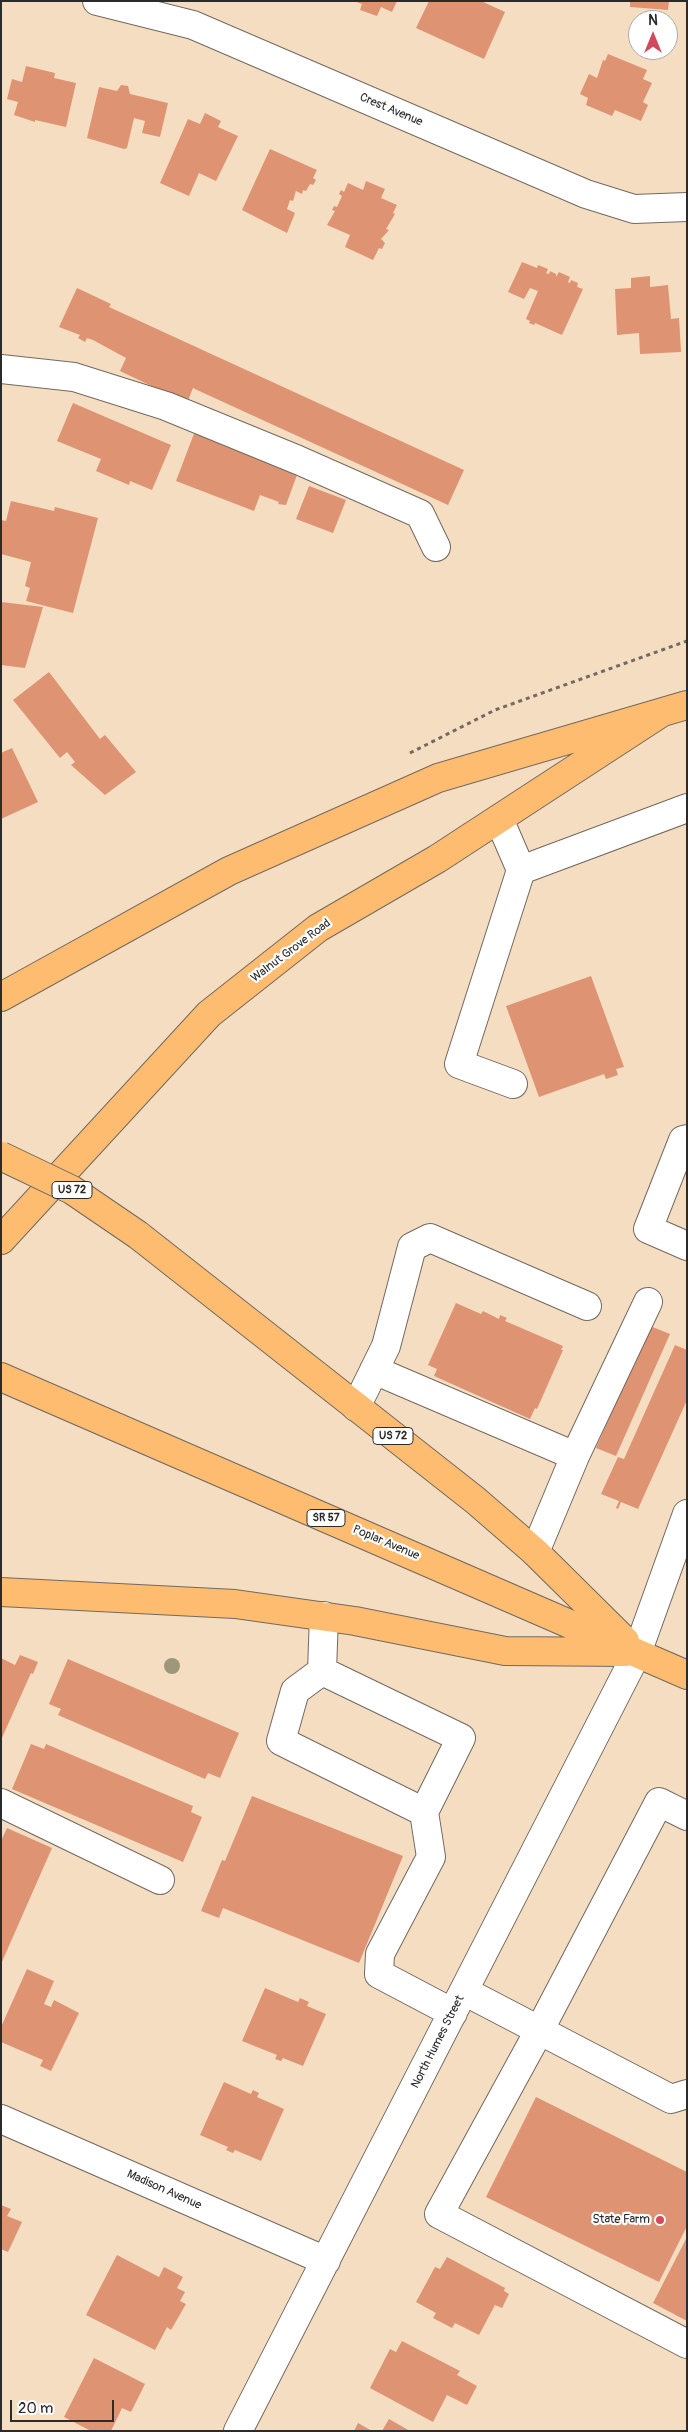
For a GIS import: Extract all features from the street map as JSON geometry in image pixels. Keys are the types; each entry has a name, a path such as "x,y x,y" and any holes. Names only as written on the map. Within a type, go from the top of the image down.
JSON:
{"main road":[{"name":"Walnut Grove Road","path":"1,997 229,871 438,778 687,705"},
{"name":"Walnut Grove Road","path":"1,1240 209,1014 318,928 437,859 661,713"},
{"name":"US 72","path":"1,1156 72,1190 138,1235 475,1500 535,1552 637,1652"},
{"name":"Poplar Avenue","path":"8,1380 637,1652 687,1676"},
{"name":"US 72","path":"1,1592 235,1604 324,1616 505,1651 637,1652"}],"street":[{"name":"Crest Avenue","path":"97,1 194,25 586,194 634,209 687,207"},
{"path":"1,369 74,377 166,406 420,514 436,547"},
{"path":"521,870 687,808"},
{"path":"499,819 521,870 459,1064 513,1084"},
{"path":"687,1138 683,1140 648,1229 687,1246"},
{"path":"356,1407 386,1346 412,1247 430,1238 587,1306"},
{"path":"535,1552 575,1456 648,1302"},
{"path":"374,1370 575,1456"},
{"name":"North Humes Street","path":"238,2431 637,1652 687,1514"},
{"path":"322,1671 324,1616"},
{"path":"322,1671 461,1738 424,1812 431,1857 380,1954 379,1974 539,2031 671,2100 687,2094"},
{"path":"322,1671 294,1691 281,1741 424,1812"},
{"path":"687,1816 659,1802 539,2031 439,2214 687,2344"},
{"path":"1,1803 160,1880"},
{"name":"Madison Avenue","path":"1,2119 326,2261"}],"building":[{"path":"354,1 397,1 392,12 381,7 377,16 360,10 362,4"},
{"path":"429,1 481,1 505,12 484,59 416,28"},
{"path":"630,1 669,1 668,10 630,7"},
{"path":"608,54 647,70 643,79 652,83 643,102 648,105 641,121 615,110 612,116 586,105 588,98 580,94 589,74 597,78 603,60 605,61"},
{"path":"26,66 55,73 54,78 76,83 66,127 35,120 35,122 14,115 18,102 7,99 12,79 22,82"},
{"path":"121,85 128,86 130,94 168,103 160,137 142,133 145,121 134,118 127,148 124,149 87,138 99,87 117,91"},
{"path":"205,113 221,121 218,127 238,136 216,181 199,173 189,196 160,183 188,119 200,124"},
{"path":"270,149 317,170 313,178 316,180 313,185 310,184 306,191 303,190 302,194 296,191 297,187 293,201 290,200 287,209 295,213 287,233 242,210"},
{"path":"366,181 385,189 381,198 397,205 393,213 395,214 386,229 389,230 381,239 385,243 382,249 379,248 373,260 345,247 350,235 327,225 335,211 332,210 334,206 337,207 342,196 339,194 341,190 344,192 348,183 363,190"},
{"path":"522,262 537,268 538,265 548,269 546,273 549,274 550,271 556,274 556,277 559,272 570,277 568,282 570,283 571,280 578,283 577,287 583,289 562,335 535,323 534,325 529,323 530,321 526,319 538,291 530,288 524,299 508,292"},
{"path":"650,276 650,287 668,285 671,319 679,318 681,352 640,354 639,333 617,335 615,289 631,288 631,278"},
{"path":"77,288 111,304 109,307 464,470 448,505 193,388 187,403 120,371 126,358 93,340 87,338 85,342 78,338 80,335 59,327"},
{"path":"73,403 171,445 152,490 130,481 129,485 96,471 101,459 57,441"},
{"path":"195,431 272,461 271,465 297,475 286,505 278,504 279,502 260,495 254,511 176,481"},
{"path":"309,486 346,500 333,533 296,519"},
{"path":"11,501 54,511 55,507 98,518 73,613 26,601 30,588 25,586 31,562 1,554 1,520 6,521"},
{"path":"1,602 43,607 25,668 1,665"},
{"path":"49,672 100,739 105,735 136,772 105,795 71,765 75,762 67,752 60,758 13,700"},
{"path":"12,748 38,802 1,819 1,753"},
{"path":"591,976 624,1067 616,1069 618,1075 606,1079 604,1074 539,1097 506,1006"},
{"path":"456,1303 481,1314 483,1311 499,1319 500,1315 507,1318 505,1321 563,1346 561,1350 563,1350 537,1409 535,1408 530,1419 434,1376 437,1369 428,1365"},
{"path":"650,1326 670,1334 616,1456 596,1448"},
{"path":"675,1345 687,1350 687,1400 638,1509 621,1502 618,1509 616,1508 619,1501 601,1494 618,1457 624,1459"},
{"path":"20,1655 38,1662 33,1674 31,1673 1,1740 1,1658 15,1665"},
{"path":"68,1659 239,1733 220,1778 208,1773 205,1779 58,1715 61,1709 49,1704"},
{"path":"31,1744 44,1749 46,1744 193,1806 191,1812 202,1817 183,1862 12,1789"},
{"path":"252,1796 403,1856 359,1963 223,1908 219,1918 201,1911 222,1860 225,1861"},
{"path":"7,1828 52,1848 1,1964 1,1841"},
{"path":"27,1969 54,1981 44,2004 51,2007 54,2000 79,2013 51,2071 40,2066 43,2060 1,2042 1,2027"},
{"path":"265,1988 298,2002 300,1998 309,2002 307,2006 326,2014 303,2066 283,2058 281,2061 275,2059 277,2055 242,2041"},
{"path":"224,2082 251,2094 253,2090 259,2093 257,2097 284,2109 261,2161 235,2150 233,2153 226,2150 228,2147 200,2135"},
{"path":"536,2097 687,2172 687,2226 659,2282 486,2197"},
{"path":"1,2205 11,2209 7,2216 22,2222 8,2252 1,2249"},
{"path":"687,2237 687,2321 653,2303"},
{"path":"117,2255 159,2277 164,2267 183,2277 177,2288 185,2292 180,2301 186,2304 171,2330 167,2327 155,2350 86,2315"},
{"path":"447,2257 505,2288 504,2291 509,2294 502,2308 495,2305 479,2335 455,2323 452,2328 433,2318 436,2313 416,2302 435,2267 440,2269"},
{"path":"402,2341 460,2371 457,2375 477,2386 467,2405 447,2395 433,2422 370,2388 390,2349 396,2352"},
{"path":"94,2358 145,2384 131,2412 122,2408 111,2431 91,2431 64,2417"},
{"path":"389,2419 410,2431 382,2431"},
{"path":"358,2423 372,2431 354,2431"}],"place":[{"name":"State Farm","path":"660,2220"}]}
